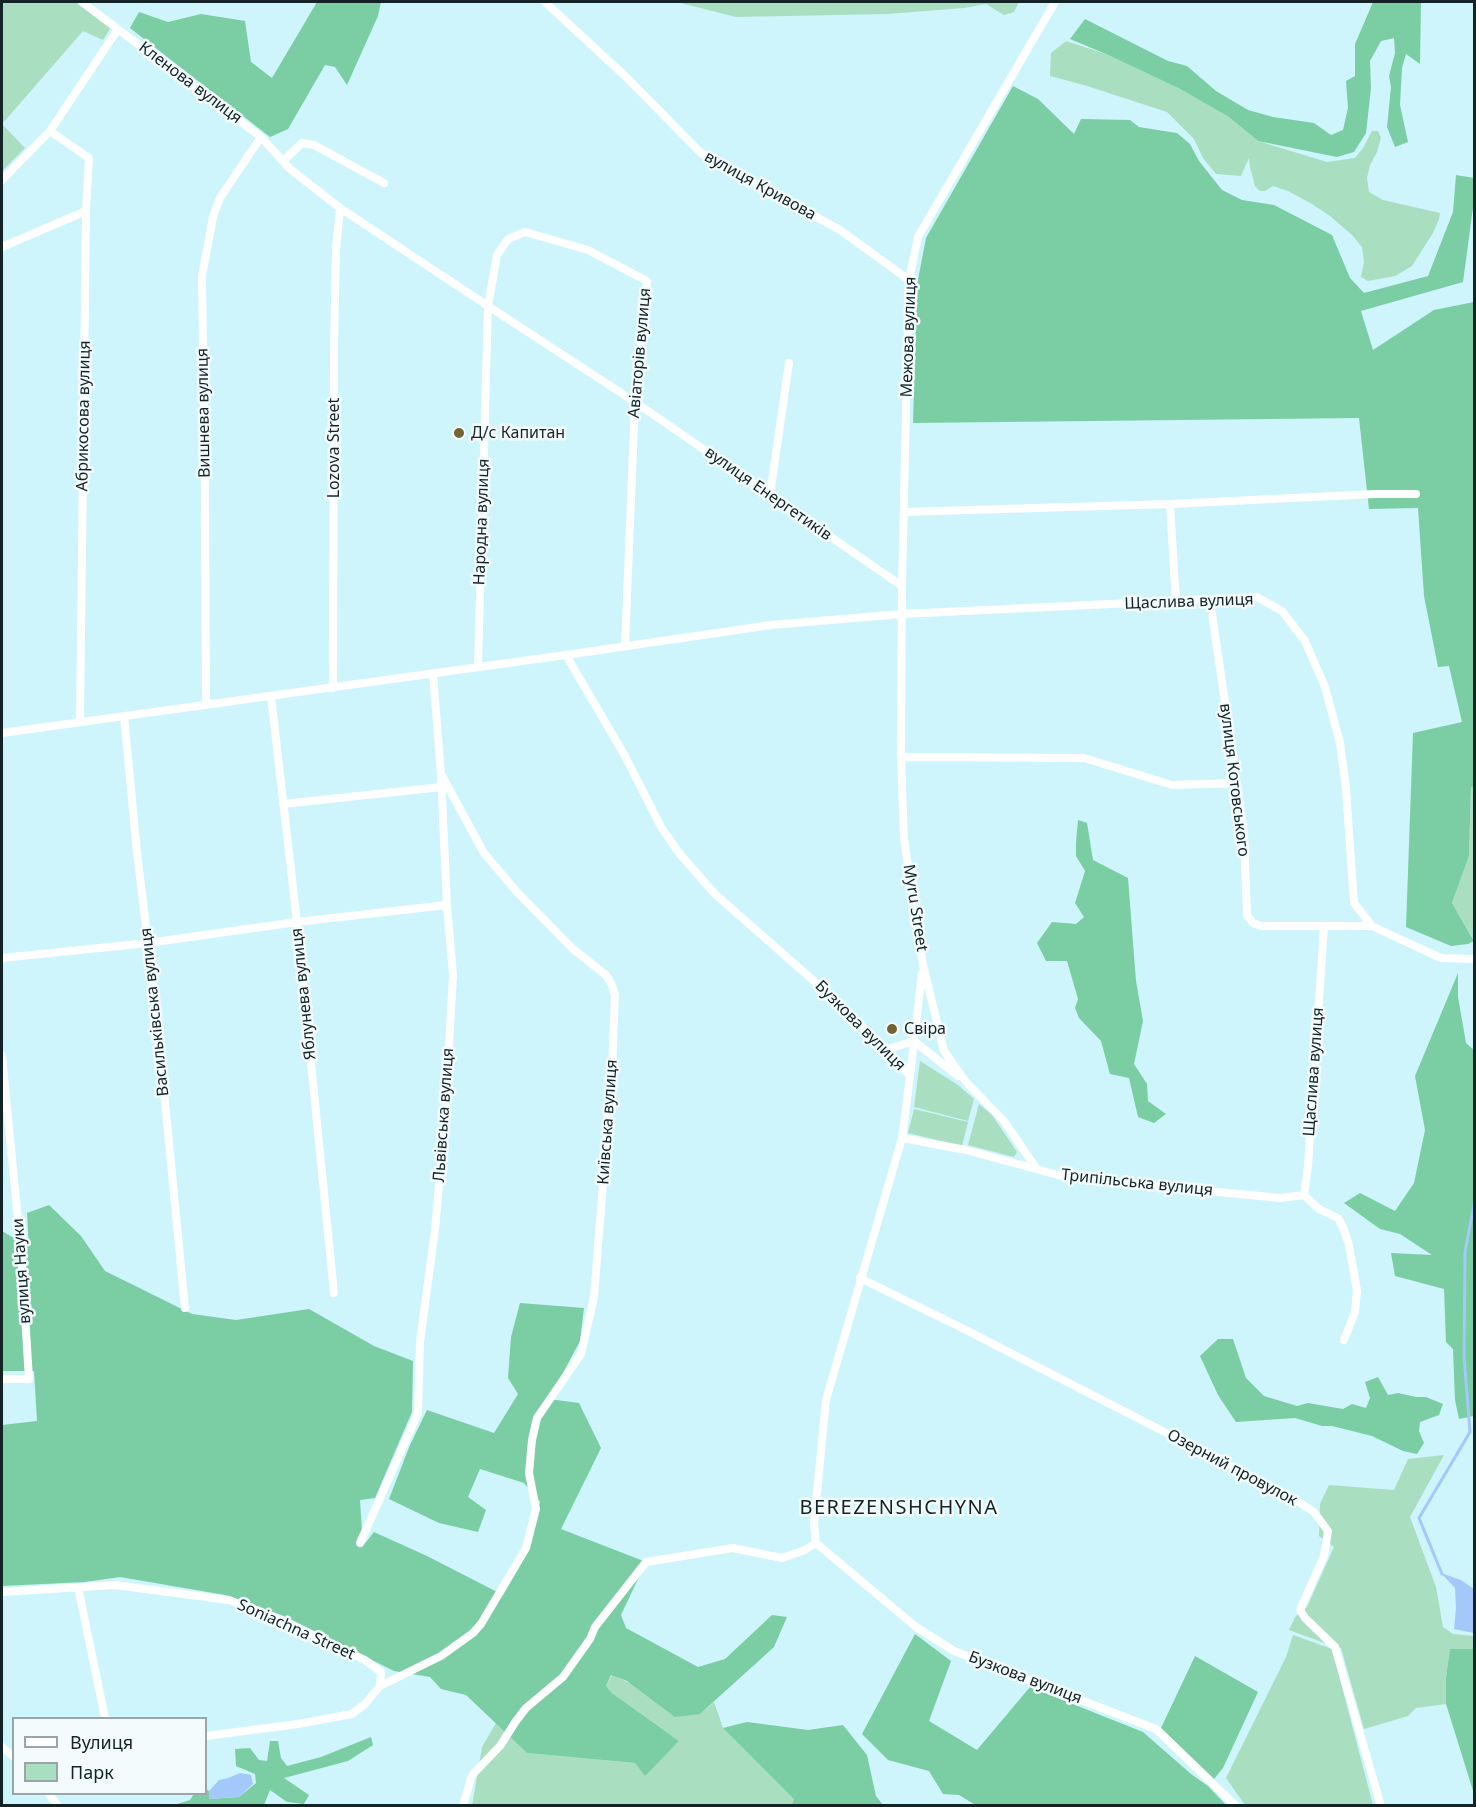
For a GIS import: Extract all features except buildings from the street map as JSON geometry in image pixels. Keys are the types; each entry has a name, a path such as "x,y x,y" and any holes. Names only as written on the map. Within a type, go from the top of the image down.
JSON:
{"street":[{"path":"2,180 50,131 118,29 82,2"},
{"name":"вулиця Кривова","path":"545,2 625,76 701,153 840,230 909,280"},
{"name":"Межова вулиця","path":"902,614 909,280 918,237 1055,2"},
{"name":"Кленова вулиця","path":"118,29 261,137 290,169 340,208 488,306"},
{"name":"Абрикосова вулиця","path":"50,131 89,158 86,211 80,721"},
{"name":"Вишнева вулиця","path":"206,704 206,496 202,276 213,217 220,198 261,137"},
{"path":"284,160 302,144 314,145 384,183"},
{"name":"Lozova Street","path":"333,688 334,346 336,249 340,208"},
{"path":"2,247 86,211"},
{"name":"Авіаторів вулиця","path":"488,306 497,255 508,239 525,232 588,250 647,281 635,402 625,646"},
{"name":"вулиця Енергетиків","path":"488,306 635,402 902,586"},
{"name":"Народна вулиця","path":"478,667 488,306"},
{"path":"770,495 789,363"},
{"path":"904,512 1416,494"},
{"path":"1170,504 1176,601"},
{"name":"Щаслива вулиця","path":"2,733 771,625 902,614 1257,597 1282,611 1305,641 1325,687 1340,743 1347,789 1354,903 1372,926"},
{"name":"вулиця Котовського","path":"1210,600 1244,832 1247,915 1253,923 1261,926 1324,926"},
{"name":"Myru Street","path":"902,614 901,757 904,839 923,965 944,1052 966,1082 1004,1121 1036,1168"},
{"name":"Бузкова вулиця","path":"566,655 625,756 661,827 679,853 715,894 815,982 910,1076 902,1138 826,1400 814,1522 816,1543 916,1628 954,1651 1156,1729 1236,1806"},
{"name":"Львівська вулиця","path":"360,1543 418,1413 420,1342 435,1230 453,975 447,905 442,787 432,674"},
{"name":"Яблунева вулиця","path":"271,696 297,922 334,1293"},
{"name":"Васильківська вулиця","path":"124,716 185,1308"},
{"path":"901,757 1084,758 1172,785 1236,783"},
{"name":"Київська вулиця","path":"380,1686 447,1652 481,1624 526,1548 536,1509 530,1473 537,1418 581,1354 594,1297 612,1070 615,995 612,985 606,975 573,949 517,892 484,854 441,774"},
{"path":"283,804 442,787"},
{"path":"2,958 148,943 297,922 447,905"},
{"name":"Щаслива вулиця","path":"1304,1195 1308,1166 1324,926 1372,926 1441,958 1473,959"},
{"path":"910,1076 923,965"},
{"path":"885,1050 915,1041"},
{"path":"915,1041 966,1082"},
{"name":"вулиця Науки","path":"2,1056 21,1251 29,1379 2,1379"},
{"name":"Трипільська вулиця","path":"902,1138 966,1150 1069,1178 1281,1198 1304,1195"},
{"path":"1304,1195 1319,1209 1338,1218 1349,1245 1357,1292 1355,1312 1344,1340"},
{"name":"Озерний провулок","path":"860,1278 1281,1492 1314,1512 1328,1531 1324,1556 1300,1610 1305,1618 1335,1647 1381,1806"},
{"path":"464,1806 471,1778 500,1746 526,1708 563,1677 590,1639 595,1627 646,1562 733,1548 782,1558 805,1550 816,1543"},
{"name":"Soniachna Street","path":"2,1592 115,1585 229,1600 284,1621 365,1660 381,1672 380,1686"},
{"path":"78,1587 105,1717"},
{"path":"207,1736 298,1724 352,1714 365,1704 380,1686"}],"green space":[{"path":"2,2 76,2 111,27 103,40 83,31 2,124"},
{"path":"317,2 381,2 378,16 347,85 335,67 325,65 288,129 270,137 130,28 139,12 168,22 201,14 245,21 251,62 272,78"},
{"path":"677,2 1019,2 1014,12 1004,15 986,4 887,14 736,17"},
{"path":"1373,2 1421,2 1420,64 1406,54 1402,68 1400,105 1408,142 1395,147 1387,127 1391,87 1389,76 1395,53 1394,38 1381,41 1370,61 1371,88 1366,133 1354,152 1337,157 1258,141 1229,117 1180,89 1070,39 1085,19 1168,61 1187,66 1216,91 1248,110 1273,117 1314,123 1331,135 1343,130 1348,108 1346,81 1355,76 1355,44"},
{"path":"1066,41 1106,54 1180,89 1229,117 1258,141 1327,162 1355,158 1372,131 1378,131 1381,138 1367,178 1369,192 1383,200 1440,213 1433,233 1412,266 1395,276 1368,281 1361,277 1364,262 1362,247 1352,235 1330,216 1288,191 1273,186 1260,191 1255,186 1249,158 1241,176 1216,174 1203,158 1194,139 1167,112 1050,76 1051,53"},
{"path":"1013,86 1038,99 1074,134 1081,119 1130,120 1139,127 1177,133 1190,144 1199,161 1222,190 1242,200 1274,205 1332,235 1350,278 1364,293 1428,276 1453,212 1456,175 1474,178 1474,200 1463,282 1361,311 1373,350 1434,310 1474,302 1474,788 1471,787 1469,856 1452,903 1474,941 1451,946 1406,927 1413,733 1462,722 1449,666 1438,667 1424,596 1418,508 1369,509 1359,418 913,423 917,285 926,238"},
{"path":"2,124 25,148 2,171"},
{"path":"1471,787 1474,788 1474,940 1452,903 1469,856"},
{"path":"1078,820 1087,823 1093,860 1128,878 1136,981 1143,1021 1134,1064 1147,1084 1148,1101 1166,1114 1154,1123 1138,1117 1129,1078 1110,1074 1101,1041 1079,1018 1075,1008 1078,999 1067,961 1046,961 1037,943 1052,922 1076,924 1084,917 1075,903 1085,871 1076,856"},
{"path":"1458,973 1458,997 1466,1043 1474,1050 1474,1416 1459,1419 1455,1400 1453,1349 1446,1342 1444,1289 1395,1276 1391,1253 1432,1255 1400,1234 1380,1229 1344,1203 1360,1193 1395,1211 1414,1183 1425,1130 1415,1076"},
{"path":"920,1061 958,1085 974,1099 968,1121 914,1107"},
{"path":"979,1104 992,1115 1017,1152 1014,1157 968,1145"},
{"path":"914,1109 968,1122 962,1146 908,1133"},
{"path":"49,1205 81,1236 105,1271 192,1314 236,1320 309,1309 374,1346 413,1361 412,1412 375,1498 360,1500 363,1546 374,1532 503,1595 527,1553 540,1502 524,1483 480,1469 468,1497 486,1510 478,1532 439,1523 389,1499 410,1445 427,1410 494,1433 518,1394 508,1378 511,1337 520,1303 584,1308 580,1341 549,1399 579,1403 601,1448 561,1529 646,1562 621,1615 626,1628 698,1667 725,1659 772,1615 787,1617 774,1647 700,1714 675,1717 627,1681 611,1675 606,1686 612,1693 679,1741 645,1776 635,1763 527,1753 466,1695 441,1689 430,1677 394,1671 284,1616 225,1595 120,1577 85,1582 2,1586 2,1425 37,1421 34,1371 2,1371 2,1231 29,1247 27,1213"},
{"path":"1218,1339 1233,1339 1246,1378 1264,1396 1297,1406 1308,1403 1343,1409 1352,1404 1366,1408 1370,1398 1365,1382 1378,1377 1388,1395 1398,1393 1426,1397 1443,1404 1439,1415 1420,1422 1419,1431 1424,1443 1417,1454 1403,1451 1372,1436 1295,1418 1236,1422 1218,1395 1200,1356"},
{"path":"1444,1455 1410,1517 1436,1587 1443,1627 1453,1634 1474,1636 1474,1649 1450,1649 1446,1677 1446,1704 1416,1708 1408,1716 1364,1729 1341,1648 1289,1630 1295,1617 1307,1607 1334,1547 1319,1536 1320,1504 1329,1485 1394,1490 1408,1459"},
{"path":"915,1634 951,1661 929,1721 977,1750 1030,1687 1143,1732 1208,1786 1226,1805 977,1806 959,1795 943,1794 929,1771 888,1760 862,1734"},
{"path":"1293,1635 1332,1649 1373,1805 1245,1805 1226,1778 1286,1657"},
{"path":"1450,1649 1474,1649 1474,1794 1446,1704 1446,1677"},
{"path":"1195,1656 1258,1692 1223,1768 1214,1779 1161,1728"},
{"path":"612,1675 700,1714 714,1702 723,1728 795,1799 792,1806 472,1806 482,1747 496,1723 527,1753 635,1763 645,1775 679,1741 612,1693 606,1686"},
{"path":"747,1722 808,1730 843,1725 867,1755 876,1796 883,1805 792,1805 794,1799 723,1728"},
{"path":"371,1737 373,1745 348,1761 284,1778 309,1795 304,1804 287,1802 270,1790 264,1805 159,1806 174,1805 190,1800 193,1795 207,1795 207,1790 209,1799 239,1797 256,1783 255,1774 236,1766 235,1749 250,1748 259,1760 267,1761 270,1741 278,1741 281,1758 287,1766 321,1757"}],"water":[{"path":"1441,1573 1461,1580 1474,1589 1474,1633 1454,1629 1455,1588"},
{"path":"240,1773 251,1775 253,1784 239,1797 209,1799 209,1791 219,1780"}],"waterway":[{"path":"1442,1574 1419,1518 1470,1432 1464,1356 1465,1252 1474,1205"}],"place":[{"name":"Д/с Капитан","path":"459,433"},
{"name":"Свіра","path":"892,1029"}],"district":[{"name":"BEREZENSHCHYNA","path":"899,1508"}]}
